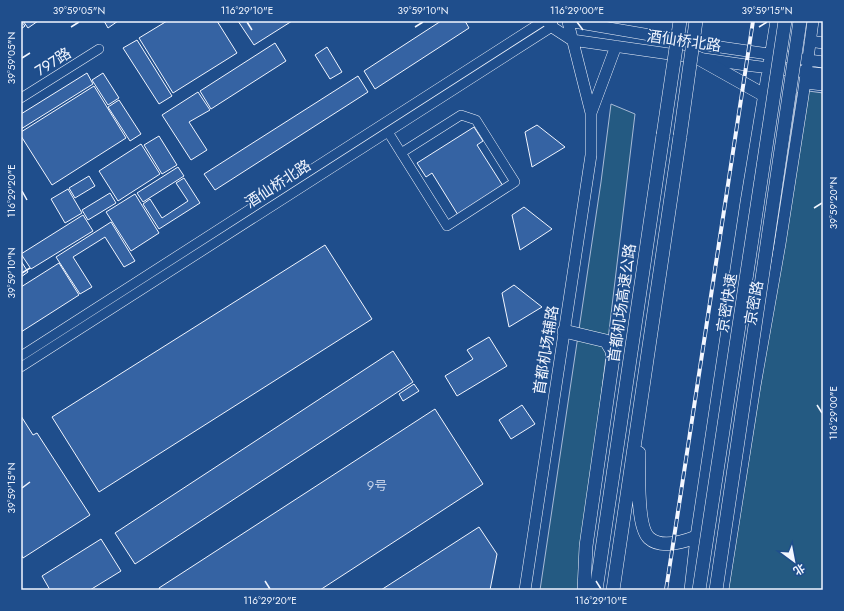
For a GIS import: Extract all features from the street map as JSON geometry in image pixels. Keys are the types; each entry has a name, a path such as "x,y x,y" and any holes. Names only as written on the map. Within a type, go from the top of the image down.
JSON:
{"highway":[{"name":"首都机场高速公路","path":"596,590 680,21"},
{"path":"613,590 696,21"},
{"name":"京密快速","path":"699,590 785,21"},
{"name":"京密快速","path":"716,590 800,21"},
{"path":"698,58 764,95"},
{"path":"564,331 606,341 612,351 613,358 586,546 584,590"},
{"path":"640,400 639,487 642,528 649,538 660,543 683,542 696,537"}],"main road":[{"name":"酒仙桥北路","path":"568,21 823,62"},
{"path":"568,21 591,113"},
{"name":"京密路","path":"690,590 696,537 744,209 776,21"},
{"name":"京密路","path":"723,590 755,386 780,244 814,21"},
{"name":"酒仙桥北路","path":"549,22 572,40 769,68 806,77"},
{"path":"810,41 823,43"},
{"path":"591,113 616,46"},
{"path":"806,77 823,74"},
{"path":"806,77 823,85"},
{"name":"首都机场辅路","path":"525,590 591,155 591,113"}],"street":[{"name":"酒仙桥北路","path":"21,367 388,132 549,22"},
{"name":"酒仙桥北路","path":"21,356 549,22"},
{"name":"797路","path":"21,98 99,49"},
{"path":"388,132 401,154 447,226 515,182 476,120 461,115 401,154"}],"shaded area":[{"path":"801,90 823,93 823,590 722,590 797,93"},
{"path":"611,104 635,114 578,590 540,590 601,182"}],"building":[{"path":"21,21 25,26 21,29"},
{"path":"23,21 38,21 28,28"},
{"path":"104,21 118,21 108,28"},
{"path":"167,21 217,21 237,53 173,93 139,38"},
{"path":"238,21 292,21 254,45"},
{"path":"441,21 465,21 469,28 375,89 364,71"},
{"path":"137,40 172,96 159,104 123,48"},
{"path":"275,43 286,61 211,109 200,91"},
{"path":"327,47 342,72 330,79 315,55"},
{"path":"87,73 93,84 21,129 21,114"},
{"path":"103,73 119,98 108,105 92,80"},
{"path":"358,76 368,92 215,190 204,174"},
{"path":"94,86 126,138 52,185 21,136 21,132"},
{"path":"198,92 210,110 189,122 207,150 191,160 162,115"},
{"path":"119,100 141,134 130,141 108,107"},
{"path":"537,125 565,147 532,167 525,132"},
{"path":"474,127 483,141 477,145 503,186 458,215 432,173 426,177 417,163"},
{"path":"159,136 177,165 162,174 144,145"},
{"path":"141,144 160,174 118,201 99,171"},
{"path":"178,167 184,176 143,202 137,193"},
{"path":"89,176 95,186 75,198 69,188"},
{"path":"184,178 200,203 159,229 143,204 150,199 162,218 188,201 176,183"},
{"path":"68,189 82,213 65,223 51,199"},
{"path":"110,193 116,203 88,220 82,210"},
{"path":"135,194 159,233 131,251 106,212"},
{"path":"524,207 552,229 520,250 512,215"},
{"path":"83,215 93,231 31,269 21,254"},
{"path":"111,222 135,261 124,267 105,237 73,257 92,287 80,294 56,257"},
{"path":"325,245 372,319 99,492 52,417"},
{"path":"21,261 28,272 21,277"},
{"path":"59,263 79,295 21,332 21,287"},
{"path":"514,285 542,307 509,327 502,293"},
{"path":"489,337 507,366 457,396 445,376 473,359 467,350"},
{"path":"393,351 413,382 135,564 115,533"},
{"path":"414,384 419,391 403,401 399,394"},
{"path":"522,405 535,424 511,439 499,420"},
{"path":"435,409 483,484 320,590 160,590 159,588"},
{"path":"21,416 33,435 37,433 90,515 23,558 21,554"},
{"path":"479,527 497,554 490,590 381,590"},
{"path":"101,539 121,571 90,590 50,590 42,576"}],"railway":[{"path":"666,590 753,21"}]}
